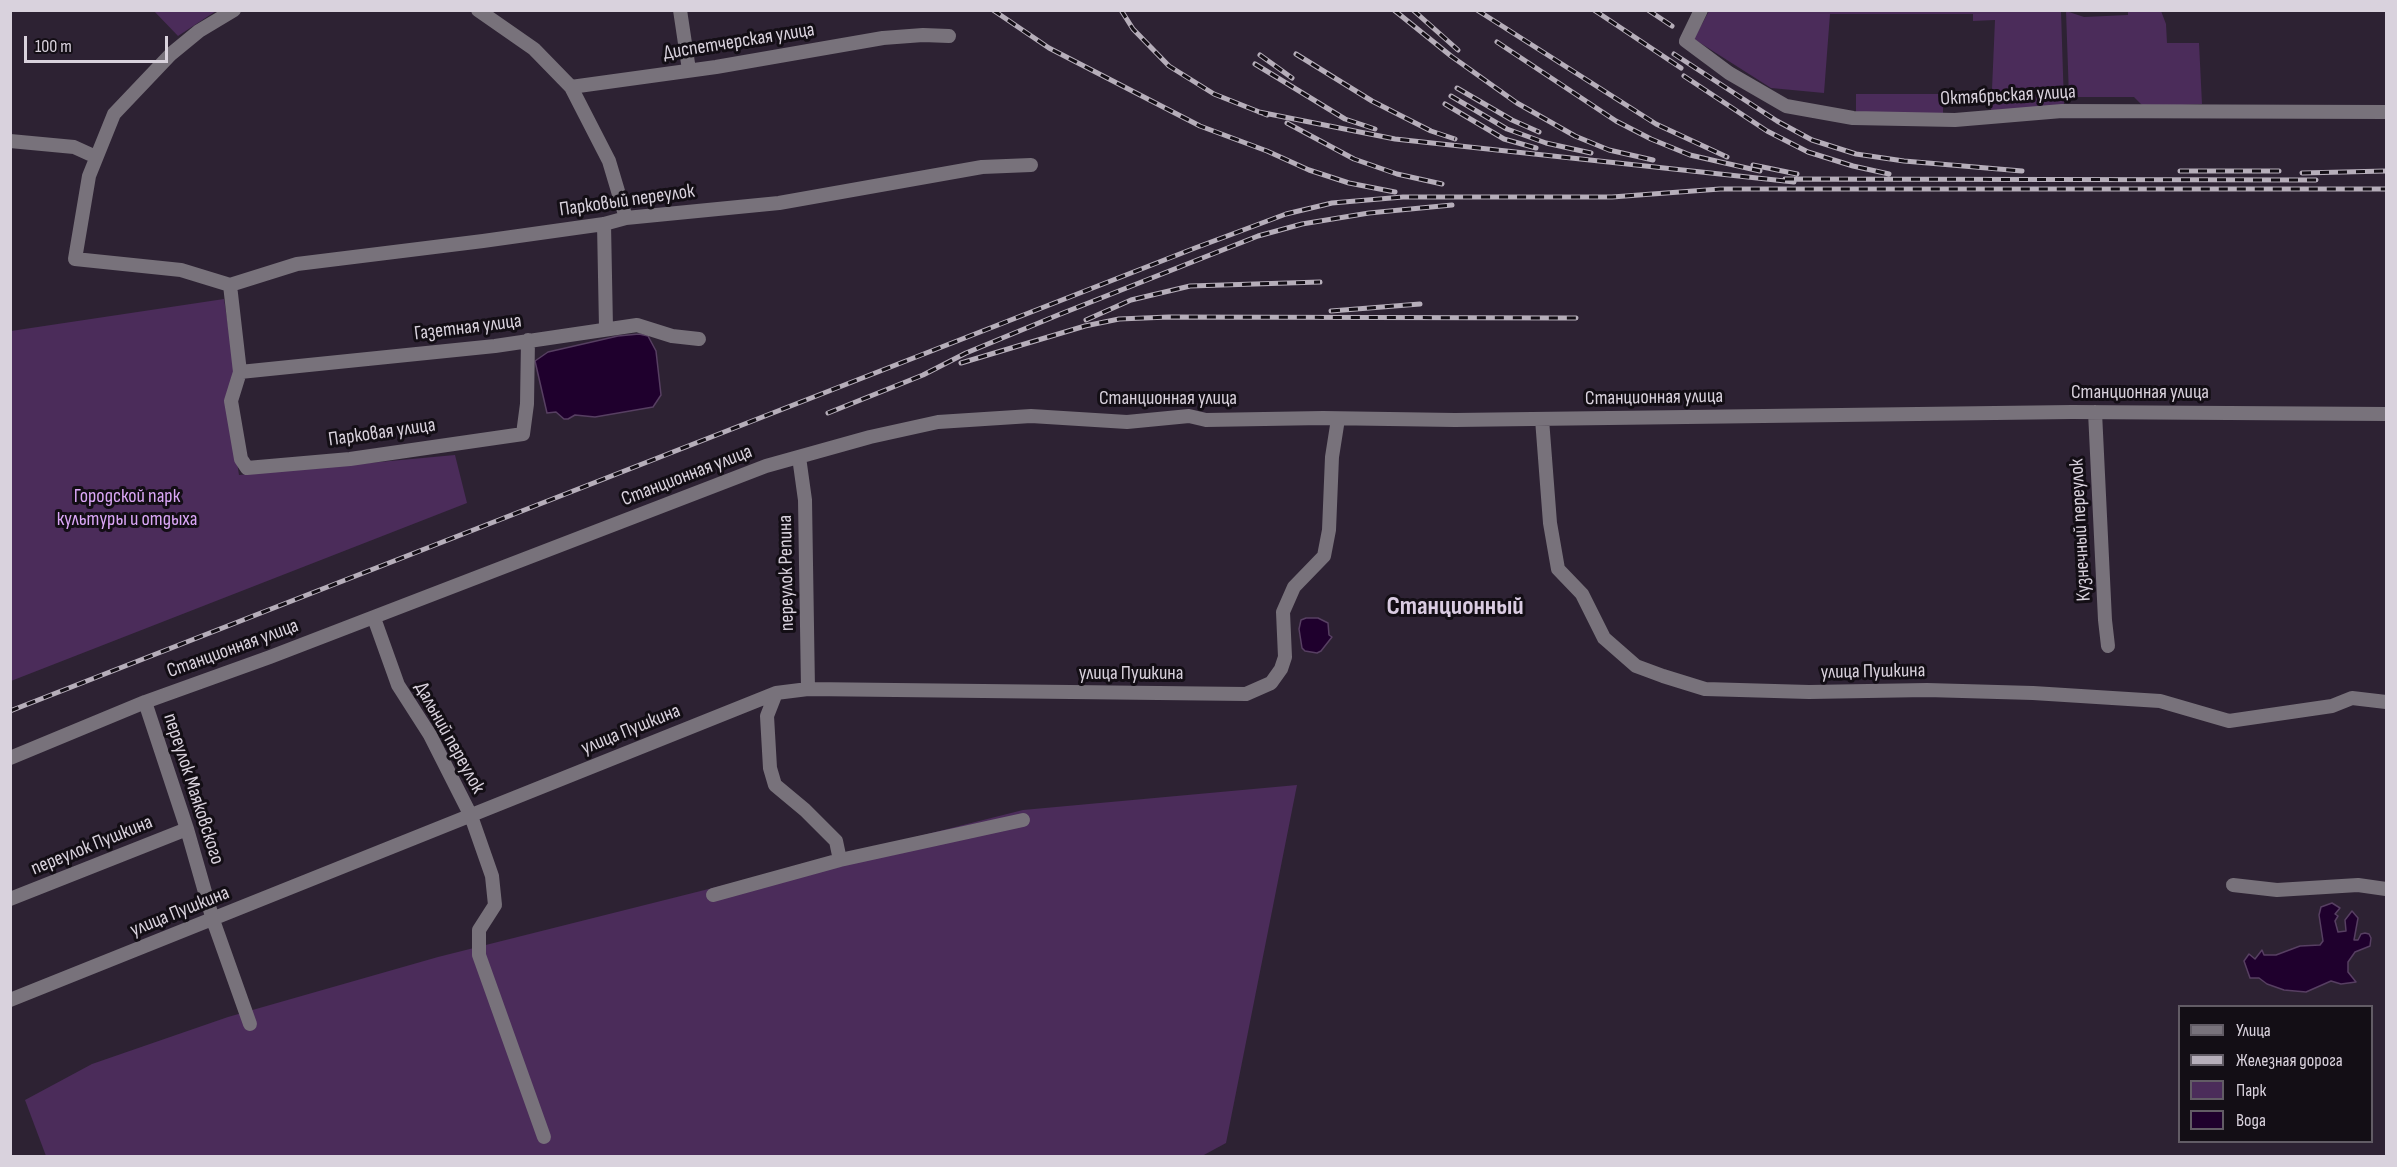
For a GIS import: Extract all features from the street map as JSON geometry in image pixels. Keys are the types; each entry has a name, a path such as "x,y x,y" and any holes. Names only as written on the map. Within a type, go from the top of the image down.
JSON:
{"street":[{"path":"234,10 199,31 171,54 114,114 89,176 75,260 181,270 230,285 240,372"},
{"path":"478,10 534,49 571,87 609,161 626,218"},
{"path":"680,10 689,70"},
{"name":"Октябрьская улица","path":"1701,10 1686,41 1730,73 1786,106 1850,117 1955,120 2062,111 2386,112"},
{"name":"Диспетчерская улица","path":"571,87 883,38 922,35 949,36"},
{"path":"10,141 74,147 96,157"},
{"name":"Парковый переулок","path":"230,285 297,264 483,241 604,224 626,218 779,203 982,167 1031,165"},
{"path":"604,224 606,328"},
{"name":"Газетная улица","path":"240,372 528,340 637,325 672,336 699,339"},
{"name":"Парковая улица","path":"240,372 231,401 241,459 247,468 350,459 524,434 528,340"},
{"name":"Станционная улица","path":"10,758 145,702 374,618 766,466 870,437 938,422 1031,416 1127,422 1189,416 1206,420 1542,419 2095,412 2386,414"},
{"name":"Кузнечный переулок","path":"2095,412 2108,646"},
{"name":"улица Пушкина","path":"10,1000 776,693 808,689 1245,694 1271,683 1281,669 1285,657 1283,612 1294,587 1323,556 1329,530 1332,457 1338,419"},
{"name":"улица Пушкина","path":"1542,419 1550,524 1558,568 1582,594 1604,638 1636,666 1663,676 1705,689 1809,692 1939,690 2160,701 2229,721 2332,706 2352,698 2386,702"},
{"name":"переулок Репина","path":"799,457 805,500 808,689"},
{"name":"Дальний переулок","path":"374,618 398,685 430,735 471,816 492,876 495,905 479,930 480,955 544,1137"},
{"path":"776,693 768,716 770,768 775,784 836,841 840,860"},
{"name":"переулок Маяковского","path":"145,702 187,829 213,920 250,1024"},
{"path":"713,895 840,860 1023,820"},
{"name":"переулок Пушкина","path":"10,899 187,829"},
{"path":"2233,885 2277,890 2358,885 2386,889"}],"green space":[{"path":"154,11 216,11 178,36"},
{"path":"1709,11 2061,11 2064,105 1991,112 1995,20 1973,21 1973,14 1830,14 1824,93 1771,88 1694,39"},
{"path":"2066,11 2084,17 2128,15 2128,11 2161,11 2166,24 2167,43 2199,43 2202,104 2144,107 2134,97 2069,97"},
{"path":"1856,94 1943,94 1943,114 1856,113"},
{"name":"Городской парк культуры и отдыха","path":"224,299 235,371 227,396 239,475 455,455 467,503 11,681 11,331"},
{"path":"1297,785 1226,1143 1202,1156 46,1156 25,1100 92,1064 228,1017 438,957 1023,810"}],"water":[{"path":"639,334 648,336 656,351 661,395 653,407 595,417 575,415 568,419 564,419 556,412 547,413 535,361 548,352 618,336"},
{"path":"1318,618 1328,623 1329,635 1332,637 1317,653 1305,651 1302,648 1299,629 1301,620"},
{"path":"2332,903 2340,908 2335,914 2338,916 2335,921 2338,932 2346,931 2345,920 2352,911 2358,918 2354,940 2358,940 2361,934 2365,933 2371,938 2370,946 2355,952 2348,962 2348,972 2356,982 2341,984 2331,981 2306,992 2284,990 2267,984 2259,978 2250,978 2244,961 2249,954 2255,959 2262,950 2264,955 2276,955 2300,946 2320,945 2323,941 2319,915 2321,907"}],"railway":[{"path":"993,10 1049,48 1200,126 1267,151 1309,170 1349,183 1395,192"},
{"path":"1121,10 1133,29 1169,66 1214,94 1267,115"},
{"path":"1394,10 1451,56 1517,103 1575,136 1609,150 1653,160"},
{"path":"1413,10 1458,50"},
{"path":"1477,10 1656,124 1727,157"},
{"path":"1594,10 1681,68"},
{"path":"1648,10 1672,26"},
{"path":"1497,42 1616,121 1651,139 1690,155 1760,171"},
{"path":"1296,54 1372,101 1431,131 1455,139"},
{"path":"1674,54 1777,121 1812,140 1856,154 1904,161 2022,171"},
{"path":"1260,55 1292,78"},
{"path":"1255,64 1345,119 1375,129"},
{"path":"1684,76 1767,131 1808,152 1889,174"},
{"path":"1457,88 1512,120 1539,132"},
{"path":"1451,96 1507,129 1546,143 1591,153"},
{"path":"1445,104 1504,139 1536,148"},
{"path":"1259,112 1395,139 1794,182"},
{"path":"1287,123 1354,159 1397,174 1442,184"},
{"path":"1753,165 1797,174"},
{"path":"2180,171 2279,171"},
{"path":"2302,173 2386,171"},
{"path":"1785,179 2316,180"},
{"path":"10,711 1195,248 1286,214 1332,203 1403,197 1612,197 1720,189 2386,189"},
{"path":"828,413 923,375 966,353 1058,315 1258,236 1302,224 1369,213 1452,205"},
{"path":"1086,320 1131,300 1190,286 1320,282"},
{"path":"1331,311 1420,304"},
{"path":"961,363 1085,326 1119,319 1169,317 1576,318"}],"district":[{"name":"Станционный","path":"1455,607"}]}
